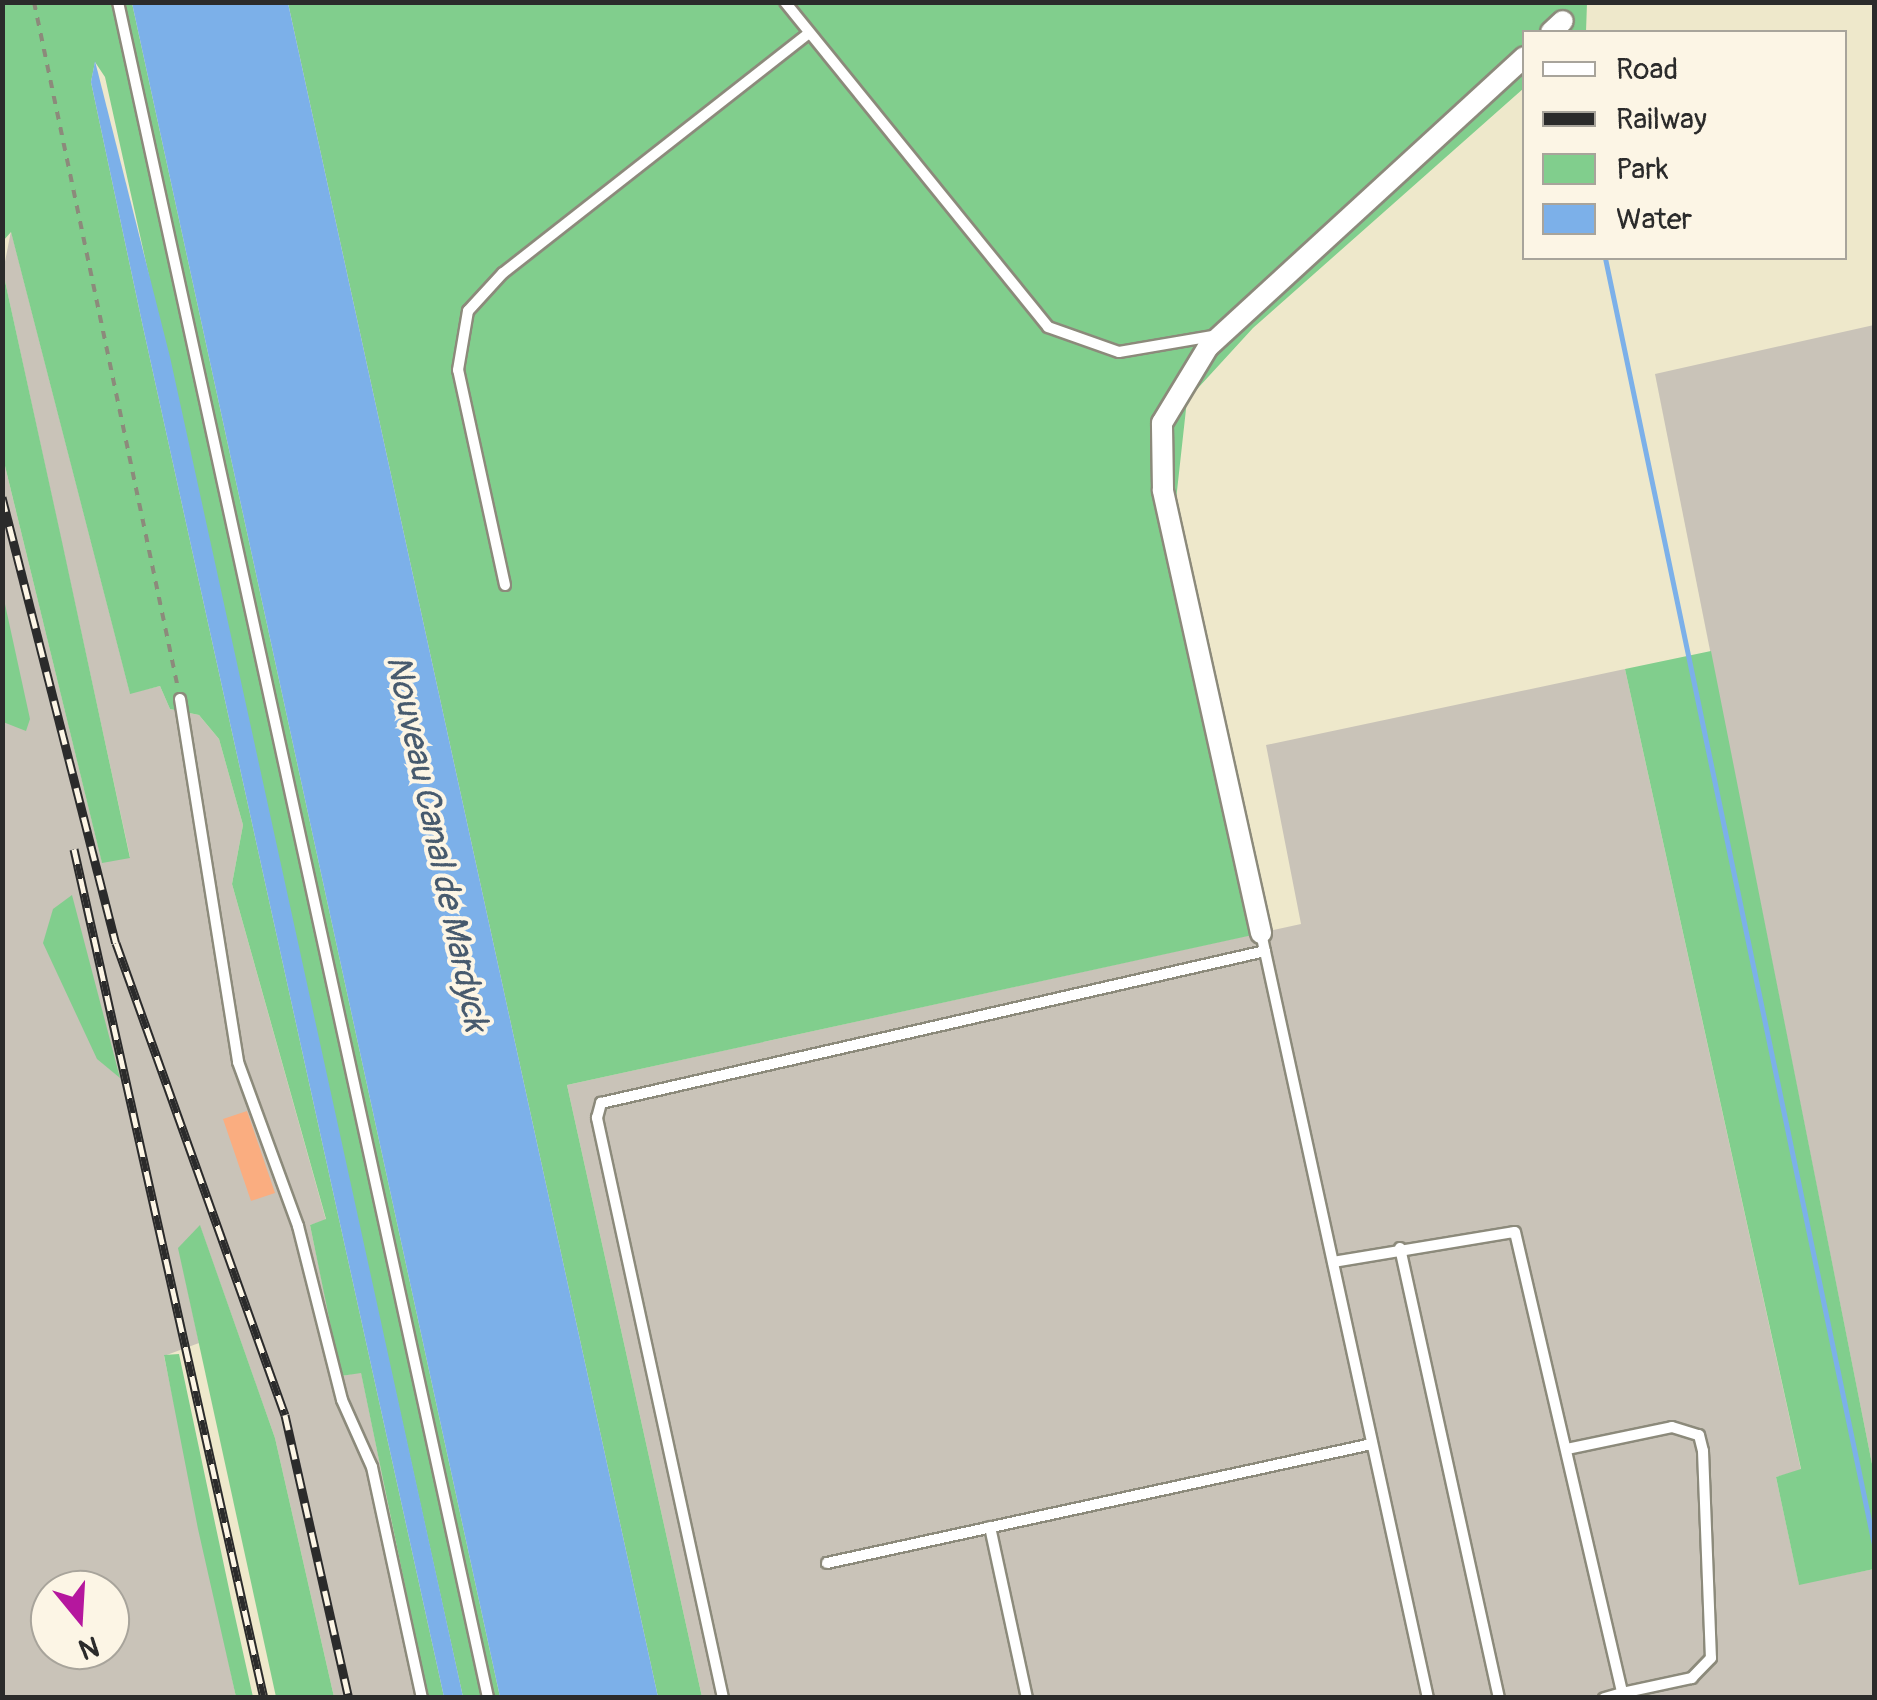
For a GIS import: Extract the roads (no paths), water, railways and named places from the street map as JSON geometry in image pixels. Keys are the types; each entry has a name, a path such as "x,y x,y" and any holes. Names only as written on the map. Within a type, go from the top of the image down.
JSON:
{"street":[{"path":"1263,942 1159,453 1172,396 1224,332 1522,59"}],"lane":[{"path":"118,2 488,1698"},
{"path":"785,2 1048,327 1089,346 1136,352 1224,332"},
{"path":"506,585 458,370 468,310 503,272 809,33"},
{"path":"180,699 238,1062 298,1226 342,1400 372,1467 422,1698"},
{"path":"723,1698 596,1118 601,1104 1263,942 1428,1698"},
{"path":"1332,1262 1515,1232 1622,1694"},
{"path":"1400,1248 1499,1698"},
{"path":"1567,1450 1672,1427 1698,1434 1703,1451 1710,1658 1692,1678 1604,1698"},
{"path":"827,1563 1372,1444"},
{"path":"990,1527 1027,1698"}],"water":[{"name":"Nouveau Canal de Mardyck","path":"132,3 288,3 658,1697 500,1697"},
{"path":"95,61 170,357 463,1697 444,1697 143,327 91,82"}],"waterway":[{"path":"1605,260 1874,1544"}],"railway":[{"path":"2,497 116,943 285,1415 349,1698"},
{"path":"74,849 264,1698"}]}
